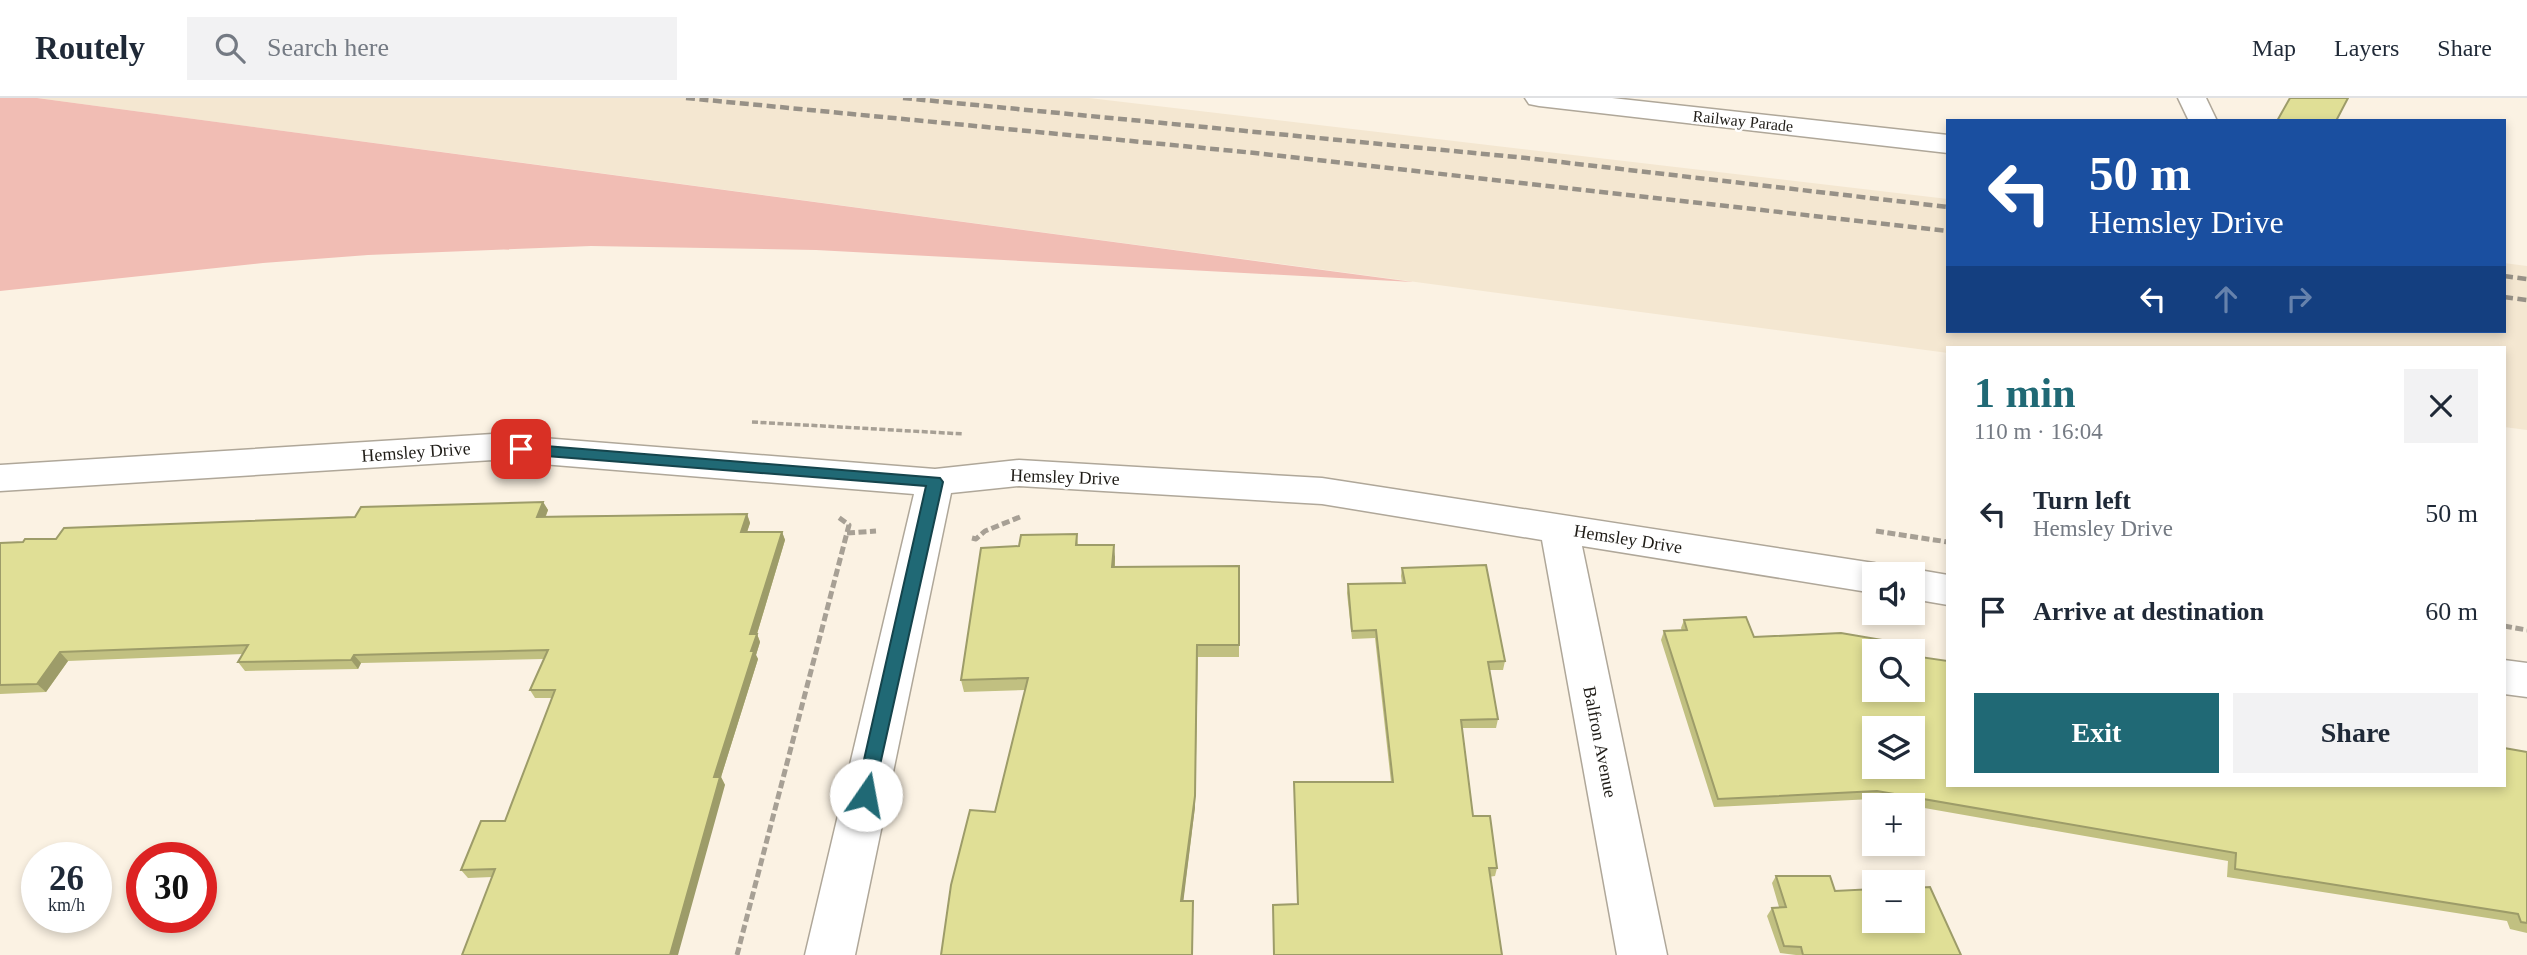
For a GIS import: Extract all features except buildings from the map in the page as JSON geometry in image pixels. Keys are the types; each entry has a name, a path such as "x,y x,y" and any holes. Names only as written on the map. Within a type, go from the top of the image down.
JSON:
{"street":[{"name":"Railway Parade","path":"1539,98 1946,144"},
{"path":"2192,98 2202,119"},
{"name":"Hemsley Drive","path":"0,478 493,447 935,482 1019,473 1322,491 1862,576"},
{"path":"830,955 935,482"},
{"name":"Balfron Avenue","path":"1559,528 1642,955"},
{"path":"1925,586 1946,590"},
{"path":"2506,677 2527,680"}],"path":[{"path":"737,955 849,525 828,510"},
{"path":"847,533 924,528 976,539 985,531 1022,516"},
{"path":"2506,626 2527,630"}],"shaded area":[{"path":"0,98 37,98 1413,282 816,250 591,246 368,255 263,263 0,291"},
{"path":"37,98 1089,98 1946,199 1946,333 2506,333 2506,263 2527,266 2527,430 2506,427 2506,346 1946,346 1946,353"}],"railway":[{"path":"686,98 1255,153 1946,231"},
{"path":"903,98 1526,158 1946,207"},
{"path":"2506,276 2527,279"},
{"path":"2506,297 2527,300"}],"route":[{"path":"521,449 935,482 866,795"}]}
